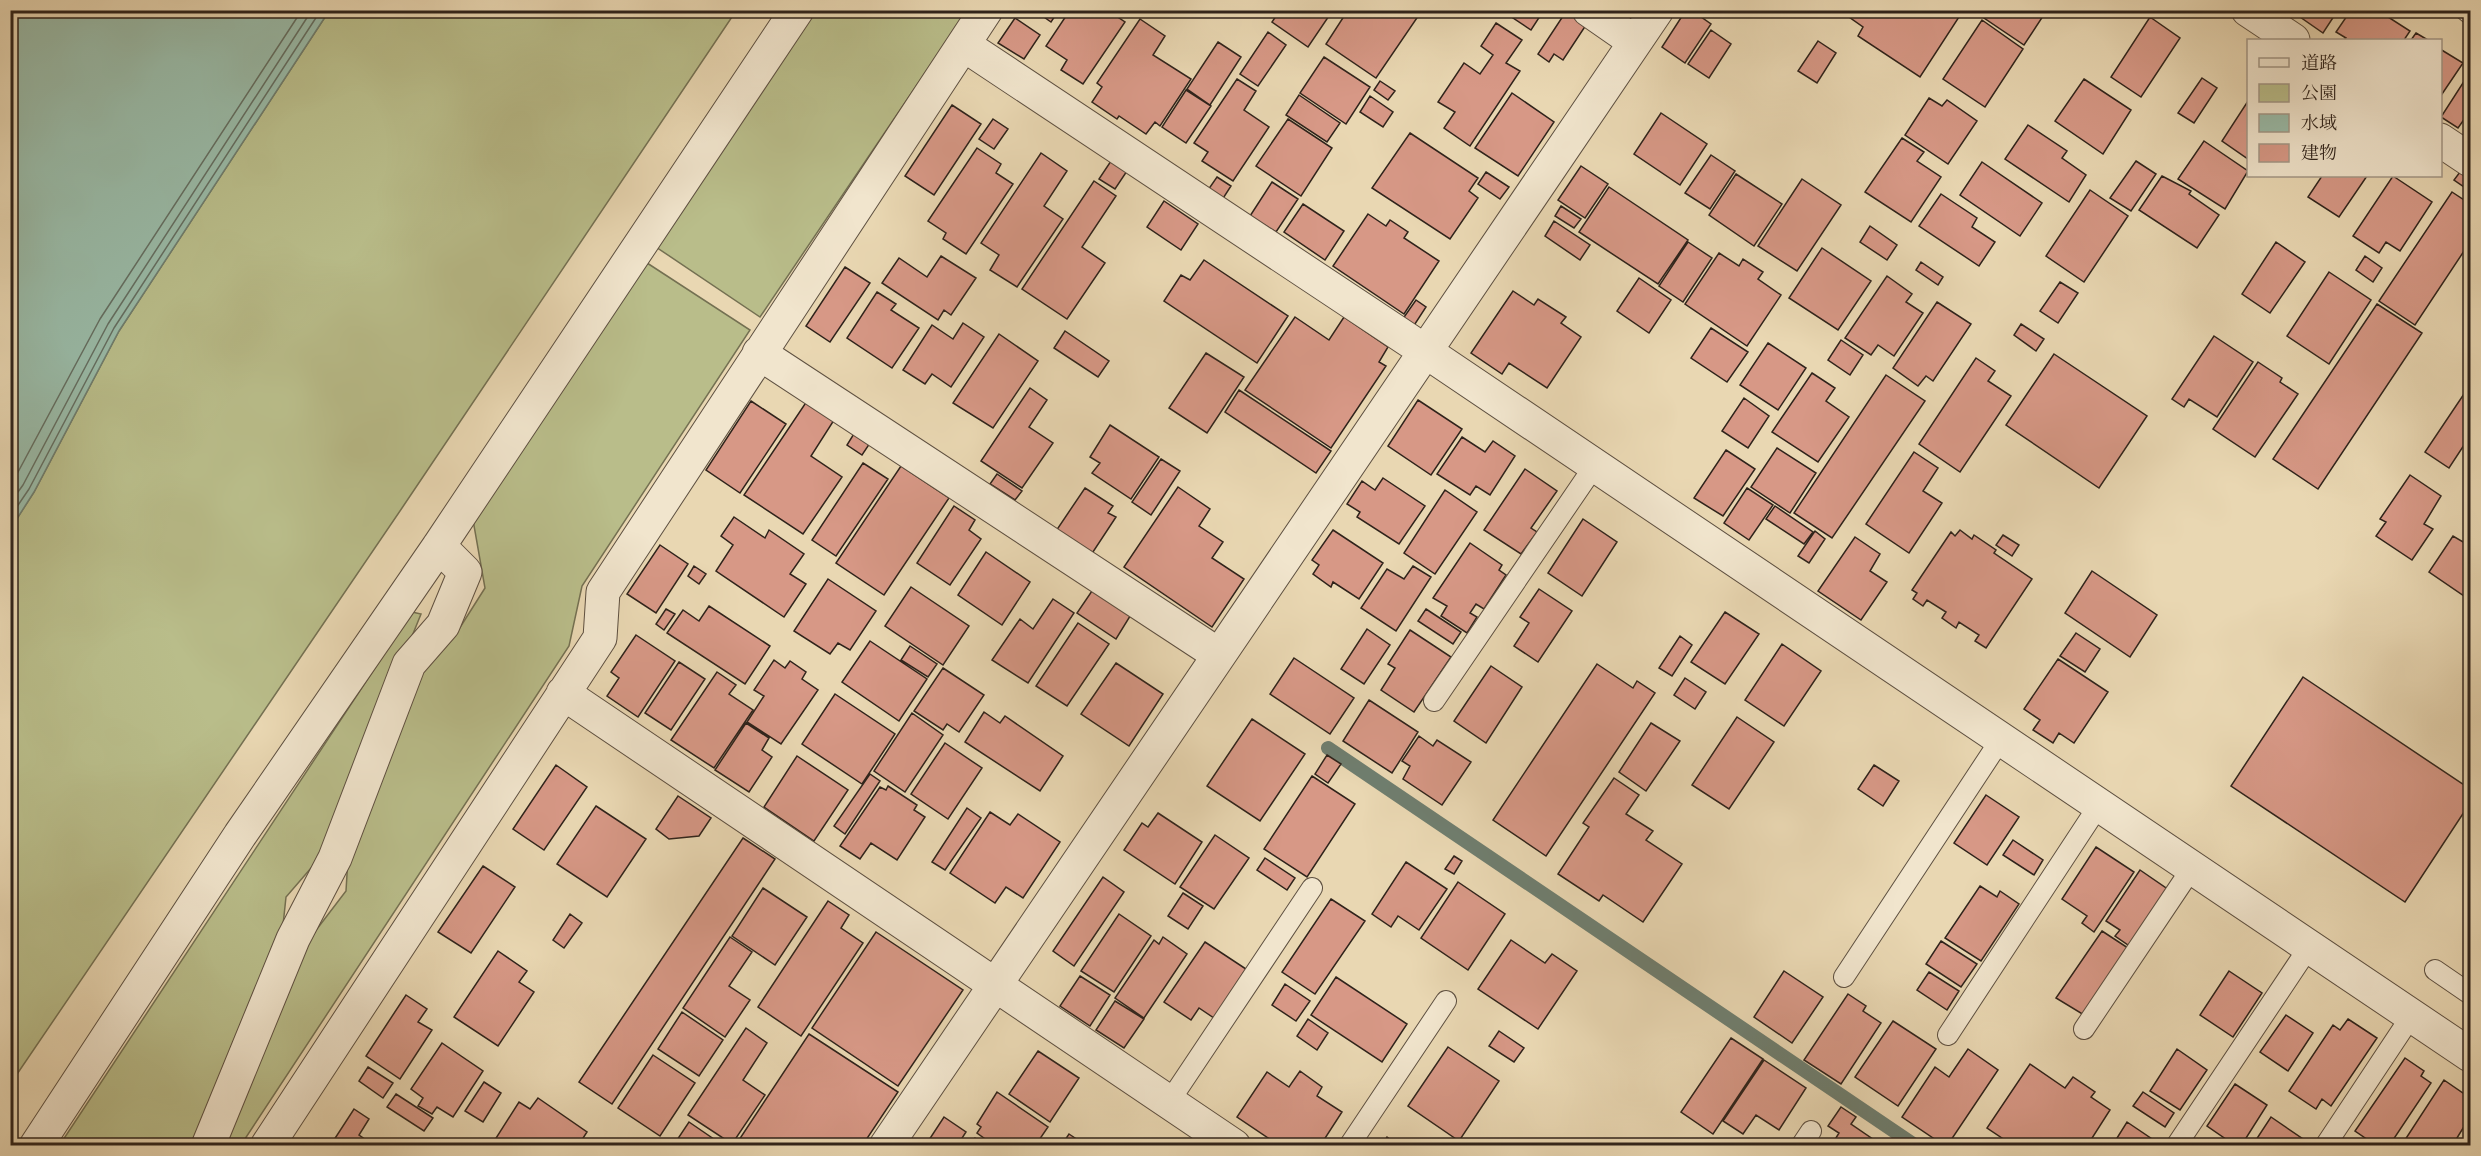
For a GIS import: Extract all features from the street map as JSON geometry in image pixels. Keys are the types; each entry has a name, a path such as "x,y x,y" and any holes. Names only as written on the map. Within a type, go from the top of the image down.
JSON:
{"street":[{"path":"36,1146 240,836 439,546 797,10"},
{"path":"267,1146 600,638 603,592 986,10"},
{"path":"1589,10 1635,42"},
{"path":"886,1146 1657,10"},
{"path":"2248,10 2292,39"},
{"path":"964,45 1595,465 2470,1055"},
{"path":"2442,141 2470,160"},
{"path":"759,353 1219,655"},
{"path":"208,1146 293,939 335,858 409,664 443,625 465,572 439,546"},
{"path":"563,693 1234,1146"}],"lane":[{"path":"2465,10 2470,14"},
{"path":"1434,701 1595,465"},
{"path":"1844,977 2001,739"},
{"path":"1948,1035 2100,805"},
{"path":"2084,1029 2192,868"},
{"path":"1169,1102 1311,888"},
{"path":"2176,1146 2309,946"},
{"path":"2435,970 2470,994"},
{"path":"1349,1146 1446,1001"},
{"path":"2325,1146 2412,1015"}],"green space":[{"path":"329,11 736,11 11,1083 11,528 34,492 119,331"},
{"path":"810,11 967,11 760,317 653,245"},
{"path":"644,261 750,330 582,586 569,646 241,1145 222,1146 304,946 346,891 348,858 423,672 454,637 485,588 473,520"},
{"path":"412,612 421,614 324,853 286,897 281,944 192,1145 59,1146"}],"water":[{"path":"11,10 329,11 119,331 34,492 11,528"}],"building":[{"path":"1034,10 1059,10 1051,22"},
{"path":"1070,10 1107,10 1125,22 1083,84 1061,70 1067,60 1046,46"},
{"path":"1280,10 1333,10 1308,47 1272,22"},
{"path":"1348,10 1421,12 1376,78 1326,44"},
{"path":"1501,10 1544,10 1531,30"},
{"path":"1567,10 1588,22 1563,60 1554,54 1549,62 1538,54"},
{"path":"1686,10 1691,10 1711,24 1685,63 1662,47"},
{"path":"1854,10 1949,10 1959,17 1920,77 1858,36 1863,27 1849,17"},
{"path":"1989,10 2047,10 2024,45 1984,18"},
{"path":"2290,10 2338,10 2323,33"},
{"path":"2351,10 2392,10 2388,17 2410,31 2405,39 2345,39 2336,32"},
{"path":"2150,17 2180,38 2141,97 2111,77"},
{"path":"1015,18 1040,35 1024,59 998,43"},
{"path":"1140,19 1165,36 1153,55 1191,79 1160,126 1155,122 1146,134 1119,116 1117,119 1092,102 1102,87 1097,83"},
{"path":"1982,20 2023,49 1985,107 1943,79"},
{"path":"1496,23 1522,40 1506,63 1520,71 1470,146 1444,128 1455,112 1438,102 1464,63 1480,74 1493,55 1481,46"},
{"path":"1711,30 1731,44 1709,78 1688,64"},
{"path":"1268,32 1286,45 1258,86 1240,74"},
{"path":"2416,33 2426,39 2412,39"},
{"path":"1818,41 1836,53 1817,83 1798,71"},
{"path":"1218,42 1241,57 1210,105 1187,89"},
{"path":"2442,50 2463,63 2442,94"},
{"path":"1324,57 1370,87 1346,124 1300,93"},
{"path":"2470,72 2470,122 2465,118 2458,128 2442,115"},
{"path":"2202,78 2217,88 2194,123 2178,113"},
{"path":"1237,79 1256,91 1244,110 1269,127 1233,181 1202,161 1208,152 1194,143"},
{"path":"2084,79 2131,110 2103,154 2055,121"},
{"path":"1380,81 1395,91 1388,100 1374,90"},
{"path":"1186,90 1211,106 1186,143 1162,127"},
{"path":"1512,93 1554,122 1518,176 1475,148"},
{"path":"1299,95 1340,123 1327,142 1286,115"},
{"path":"1370,96 1393,112 1383,127 1360,112"},
{"path":"1929,98 1942,106 1947,100 1977,121 1948,164 1905,135"},
{"path":"2247,103 2247,158 2222,141"},
{"path":"952,105 981,124 934,195 905,176"},
{"path":"1661,113 1707,144 1680,185 1634,154"},
{"path":"993,119 1008,129 994,149 979,139"},
{"path":"1288,119 1332,148 1301,196 1256,166"},
{"path":"2028,125 2067,151 2062,158 2086,175 2069,202 2005,159"},
{"path":"1410,133 1478,178 1469,191 1478,198 1450,239 1372,188"},
{"path":"1902,138 1924,152 1917,161 1941,177 1911,222 1865,192"},
{"path":"2204,141 2247,170 2225,209 2178,179"},
{"path":"977,148 1001,164 996,173 1013,184 966,254 943,239 946,233 928,221"},
{"path":"1041,153 1067,171 1044,206 1063,219 1017,287 990,270 999,255 981,243"},
{"path":"1711,155 1735,171 1710,209 1685,193"},
{"path":"1113,158 1129,168 1115,189 1099,179"},
{"path":"2136,161 2156,174 2131,211 2110,198"},
{"path":"1982,162 2042,203 2020,236 1960,195"},
{"path":"1581,166 1608,184 1585,218 1558,200"},
{"path":"2463,168 2470,173 2470,191 2454,180"},
{"path":"1486,172 1509,187 1500,199 1478,184"},
{"path":"1736,174 1782,204 1754,246 1709,215"},
{"path":"2162,176 2191,191 2189,194 2219,215 2197,248 2139,210"},
{"path":"1217,177 1231,186 1222,200 1208,190"},
{"path":"2321,177 2366,177 2339,217 2308,197"},
{"path":"2392,177 2432,202 2400,251 2386,242 2379,253 2353,236"},
{"path":"1802,179 1841,205 1797,271 1758,246"},
{"path":"1094,181 1116,196 1082,247 1105,263 1067,319 1022,289"},
{"path":"1272,182 1298,199 1276,232 1250,216"},
{"path":"1609,187 1688,240 1658,284 1579,232"},
{"path":"2090,190 2128,216 2084,282 2046,256"},
{"path":"2452,192 2470,204 2468,226 2470,242 2415,325 2379,301"},
{"path":"1941,194 1977,218 1972,227 1995,242 1979,266 1919,226"},
{"path":"1164,201 1198,224 1181,250 1147,227"},
{"path":"1303,204 1344,231 1325,260 1284,232"},
{"path":"1561,206 1581,219 1574,228 1555,216"},
{"path":"1368,214 1386,226 1390,220 1408,232 1404,238 1439,261 1404,314 1333,266"},
{"path":"1554,221 1590,245 1580,260 1545,236"},
{"path":"1870,226 1897,245 1887,260 1860,242"},
{"path":"1688,242 1712,258 1683,302 1659,286"},
{"path":"2276,242 2305,262 2270,313 2242,294"},
{"path":"1822,248 1871,281 1838,330 1789,298"},
{"path":"1719,253 1739,266 1743,259 1763,272 1758,279 1781,295 1747,346 1685,304"},
{"path":"941,256 976,278 951,315 944,310 938,320 882,283 899,258 927,277"},
{"path":"2365,256 2382,268 2373,282 2356,270"},
{"path":"1204,260 1288,316 1257,363 1164,301 1181,275 1190,280"},
{"path":"1921,262 1943,277 1938,285 1916,270"},
{"path":"845,267 870,283 830,342 806,326"},
{"path":"2329,272 2371,300 2329,364 2287,336"},
{"path":"1887,276 1912,294 1906,302 1923,313 1894,356 1878,345 1871,355 1845,338"},
{"path":"1639,278 1671,300 1649,333 1617,311"},
{"path":"2060,282 2078,293 2058,323 2040,311"},
{"path":"1513,291 1534,305 1538,299 1566,317 1561,323 1581,337 1547,388 1509,363 1502,374 1471,353"},
{"path":"877,292 896,304 891,310 919,328 892,368 847,338"},
{"path":"1416,300 1426,307 1413,327 1402,320"},
{"path":"1937,302 1971,324 1933,381 1926,376 1918,386 1893,368"},
{"path":"2377,304 2422,333 2318,489 2273,459"},
{"path":"1295,317 1329,340 1344,317 1388,347 1379,362 1386,366 1331,448 1245,390"},
{"path":"963,323 984,337 951,387 932,374 925,384 903,370 932,325 953,339"},
{"path":"2021,324 2044,339 2036,351 2014,335"},
{"path":"1711,328 1748,352 1727,382 1691,358"},
{"path":"1065,331 1109,361 1098,377 1054,348"},
{"path":"999,334 1038,361 993,428 953,403"},
{"path":"2214,336 2253,362 2217,417 2189,399 2184,407 2172,399"},
{"path":"1841,340 1863,355 1850,375 1828,360"},
{"path":"1768,343 1806,368 1778,410 1740,385"},
{"path":"1206,353 1244,377 1207,433 1169,408"},
{"path":"2054,354 2147,416 2099,488 2006,425"},
{"path":"1976,358 1995,371 1988,381 2011,396 1960,472 1919,444"},
{"path":"2258,362 2282,378 2280,382 2298,394 2255,457 2213,429"},
{"path":"1812,373 1835,388 1826,401 1849,417 1818,462 1772,432"},
{"path":"1886,375 1925,401 1832,538 1794,513"},
{"path":"2470,385 2470,436 2449,468 2425,452"},
{"path":"1030,388 1047,400 1029,427 1053,443 1022,488 981,461"},
{"path":"1239,390 1331,451 1316,473 1225,412"},
{"path":"809,398 836,417 811,456 842,477 803,534 744,495"},
{"path":"1744,398 1769,416 1748,448 1722,431"},
{"path":"1418,400 1462,429 1431,475 1388,446"},
{"path":"751,401 786,424 740,493 706,470"},
{"path":"1110,425 1159,457 1131,499 1092,473 1100,463 1090,457"},
{"path":"855,432 870,443 862,455 847,445"},
{"path":"1462,437 1485,452 1493,441 1515,456 1490,495 1476,486 1470,495 1437,474"},
{"path":"1777,448 1816,473 1790,513 1751,487"},
{"path":"1726,450 1755,469 1723,516 1694,498"},
{"path":"1914,452 1938,468 1923,491 1942,503 1909,553 1866,524"},
{"path":"1161,459 1180,471 1151,515 1132,502"},
{"path":"863,463 888,479 836,556 812,540"},
{"path":"901,466 949,498 884,595 836,563"},
{"path":"1525,469 1557,491 1531,528 1537,532 1521,554 1484,530"},
{"path":"997,474 1022,491 1015,500 990,484"},
{"path":"2410,475 2441,496 2424,524 2433,529 2412,560 2376,536 2386,522 2380,519"},
{"path":"1383,478 1425,506 1399,544 1357,517 1360,512 1347,504 1362,481 1375,490"},
{"path":"1178,487 1210,509 1199,526 1223,542 1212,558 1244,579 1212,627 1124,567"},
{"path":"1085,488 1113,506 1108,513 1116,517 1091,555 1056,531"},
{"path":"1747,488 1773,505 1749,540 1724,523"},
{"path":"1445,490 1477,512 1435,574 1404,553"},
{"path":"954,506 975,520 969,530 981,539 950,585 917,563"},
{"path":"1775,506 1813,532 1804,544 1766,519"},
{"path":"734,517 765,538 769,530 804,554 790,574 806,584 784,617 716,571 733,545 721,536"},
{"path":"1583,519 1617,542 1582,596 1548,573"},
{"path":"1333,530 1383,563 1359,599 1333,582 1331,587 1313,574 1319,565 1312,560"},
{"path":"1960,530 1972,539 1974,535 1996,550 1994,553 2032,579 1986,648 1975,641 1979,635 1959,622 1956,628 1942,618 1946,612 1927,600 1923,606 1913,599 1917,593 1912,590 1951,532 1955,536"},
{"path":"2470,530 2470,600 2429,572 2453,536 2463,542"},
{"path":"1815,531 1825,539 1809,563 1798,556"},
{"path":"2003,535 2019,545 2012,556 1996,545"},
{"path":"1855,537 1880,554 1870,571 1887,582 1861,620 1818,591"},
{"path":"1470,543 1502,565 1499,570 1506,575 1484,609 1476,604 1470,613 1477,617 1467,633 1441,616 1447,606 1433,598"},
{"path":"660,545 688,564 656,613 627,594"},
{"path":"986,552 1030,582 1002,625 958,595"},
{"path":"694,566 706,574 699,584 688,576"},
{"path":"1413,566 1431,577 1396,631 1361,608 1387,569 1404,579"},
{"path":"2092,571 2157,615 2130,657 2065,613"},
{"path":"828,579 876,611 850,650 838,643 830,654 794,631"},
{"path":"911,587 969,626 943,665 885,626"},
{"path":"1094,588 1132,613 1116,639 1077,613"},
{"path":"1539,589 1572,611 1538,662 1514,646 1529,623 1520,617"},
{"path":"1053,599 1074,613 1028,683 992,660 1020,619 1033,629"},
{"path":"709,606 770,646 745,684 667,633 683,610 699,621"},
{"path":"666,609 675,614 664,630 656,624"},
{"path":"1426,609 1461,632 1453,644 1418,621"},
{"path":"1725,612 1759,634 1725,684 1691,662"},
{"path":"1078,623 1109,644 1067,706 1036,686"},
{"path":"1367,629 1390,645 1364,684 1341,669"},
{"path":"1410,630 1451,657 1414,712 1381,690 1395,668 1388,664"},
{"path":"2076,633 2100,649 2085,672 2060,656"},
{"path":"636,635 675,661 638,717 607,696 619,678 611,672"},
{"path":"1680,636 1692,645 1672,676 1659,668"},
{"path":"870,641 927,679 899,721 842,682"},
{"path":"1782,644 1821,671 1784,726 1745,700"},
{"path":"910,646 937,664 928,677 901,660"},
{"path":"1294,658 1354,698 1330,734 1270,694"},
{"path":"2058,659 2108,692 2074,743 2059,733 2053,743 2033,730 2040,720 2024,709"},
{"path":"774,660 785,668 790,661 806,672 802,679 818,690 781,744 747,722 764,696 754,690"},
{"path":"679,662 705,679 671,730 645,713"},
{"path":"1116,663 1163,694 1129,746 1081,714"},
{"path":"1597,664 1633,688 1637,681 1655,693 1546,856 1493,820"},
{"path":"1491,666 1522,687 1486,743 1454,721"},
{"path":"943,668 984,695 959,732 947,724 943,730 914,711"},
{"path":"717,672 736,685 729,694 753,710 714,768 671,740"},
{"path":"2303,677 2470,789 2470,803 2405,902 2231,786"},
{"path":"1685,678 1706,692 1695,709 1674,695"},
{"path":"835,694 895,734 862,784 802,744"},
{"path":"1369,700 1418,732 1392,773 1343,741"},
{"path":"984,712 1000,723 1005,716 1063,756 1040,791 965,742"},
{"path":"912,713 943,735 905,792 874,771"},
{"path":"1737,717 1774,742 1729,809 1692,785"},
{"path":"1252,719 1305,754 1260,821 1207,786"},
{"path":"746,723 769,738 762,750 772,757 749,792 715,770"},
{"path":"1651,723 1680,741 1646,791 1619,772"},
{"path":"1419,736 1433,746 1437,740 1471,762 1442,805 1403,779 1410,766 1402,761"},
{"path":"945,743 982,768 948,819 911,794"},
{"path":"1327,755 1341,764 1328,783 1315,774"},
{"path":"797,756 848,790 814,841 764,807"},
{"path":"556,765 587,787 544,850 513,829"},
{"path":"1874,765 1899,781 1883,806 1858,789"},
{"path":"870,774 880,781 845,834 834,826"},
{"path":"1312,776 1355,804 1307,877 1264,849"},
{"path":"1614,778 1639,795 1626,814 1653,831 1646,840 1682,864 1643,922 1603,895 1599,901 1558,874 1589,827 1583,823"},
{"path":"888,786 917,805 914,810 925,817 897,860 871,843 860,859 840,846 880,787 886,790"},
{"path":"1986,795 2019,817 1987,865 1954,843"},
{"path":"678,796 711,818 699,836 669,839 656,829"},
{"path":"596,806 646,839 607,897 557,864"},
{"path":"967,808 981,818 945,870 932,862"},
{"path":"990,812 1010,825 1018,814 1060,842 1023,898 1006,887 995,903 950,873"},
{"path":"1158,813 1202,842 1175,884 1124,850 1142,823 1148,827"},
{"path":"1215,835 1249,858 1214,909 1180,887"},
{"path":"743,838 775,859 612,1104 579,1082"},
{"path":"2013,840 2043,860 2034,875 2003,855"},
{"path":"2096,847 2134,872 2094,932 2082,923 2087,916 2062,899"},
{"path":"1454,856 1462,861 1454,874 1445,869"},
{"path":"1265,858 1295,878 1287,890 1257,870"},
{"path":"1406,862 1447,889 1419,930 1398,916 1391,927 1372,914"},
{"path":"483,866 515,887 471,953 438,932"},
{"path":"2140,870 2169,890 2131,947 2115,936 2120,930 2106,921"},
{"path":"1103,877 1124,892 1074,966 1053,951"},
{"path":"1458,882 1505,914 1468,970 1421,938"},
{"path":"1980,886 1997,897 2000,891 2019,904 1981,961 1945,938"},
{"path":"763,888 807,917 775,965 732,936"},
{"path":"1183,893 1203,906 1188,929 1168,916"},
{"path":"1331,899 1365,921 1315,994 1282,972"},
{"path":"828,901 849,915 841,928 863,943 801,1036 758,1007"},
{"path":"570,914 582,923 564,948 553,940"},
{"path":"1119,914 1151,936 1114,992 1081,971"},
{"path":"2102,931 2128,948 2084,1015 2056,998"},
{"path":"876,932 963,990 898,1086 812,1028"},
{"path":"730,937 752,952 729,986 750,1000 725,1037 683,1008"},
{"path":"1163,937 1187,954 1144,1018 1115,998 1154,940 1159,944"},
{"path":"1511,940 1545,963 1552,954 1577,971 1538,1029 1478,989"},
{"path":"1941,941 1977,964 1961,987 1926,964"},
{"path":"1205,942 1246,969 1214,1018 1199,1008 1191,1020 1164,1002"},
{"path":"498,951 527,971 519,982 534,992 498,1046 454,1017"},
{"path":"1784,971 1823,997 1792,1043 1754,1017"},
{"path":"2229,971 2262,993 2233,1037 2200,1015"},
{"path":"1929,972 1959,991 1947,1010 1917,990"},
{"path":"1080,976 1110,995 1090,1026 1060,1006"},
{"path":"1336,977 1407,1024 1382,1062 1311,1015"},
{"path":"1285,984 1310,1001 1296,1021 1272,1005"},
{"path":"1848,994 1866,1006 1863,1011 1881,1023 1841,1084 1804,1060"},
{"path":"406,995 427,1009 418,1022 432,1030 400,1079 366,1056"},
{"path":"1115,1001 1144,1019 1124,1048 1096,1030"},
{"path":"682,1012 723,1040 699,1076 658,1049"},
{"path":"2286,1015 2313,1033 2288,1071 2260,1052"},
{"path":"1308,1019 1328,1033 1317,1050 1297,1036"},
{"path":"2348,1019 2377,1038 2331,1106 2322,1099 2316,1109 2289,1091 2333,1025 2340,1030"},
{"path":"1893,1021 1936,1049 1898,1106 1855,1077"},
{"path":"746,1028 767,1043 743,1080 765,1095 732,1144 688,1115"},
{"path":"1499,1031 1524,1048 1514,1062 1489,1046"},
{"path":"809,1034 898,1092 862,1146 735,1146"},
{"path":"1731,1038 1763,1059 1713,1134 1681,1112"},
{"path":"442,1043 483,1071 453,1117 437,1107 432,1114 418,1106 423,1098 411,1089"},
{"path":"1448,1047 1499,1081 1459,1141 1408,1106"},
{"path":"1968,1049 1998,1070 1945,1146 1902,1117 1935,1067 1949,1077"},
{"path":"2177,1049 2207,1070 2180,1110 2150,1091"},
{"path":"1038,1051 1079,1078 1050,1122 1009,1094"},
{"path":"653,1055 695,1083 660,1136 618,1108"},
{"path":"2405,1058 2424,1071 2421,1076 2431,1083 2389,1146 2377,1146 2355,1131"},
{"path":"1764,1060 1806,1088 1779,1130 1756,1115 1743,1134 1723,1121"},
{"path":"2030,1064 2065,1088 2073,1077 2095,1092 2091,1097 2110,1110 2087,1146 2014,1146 1987,1128"},
{"path":"368,1067 393,1083 383,1098 359,1081"},
{"path":"1300,1071 1322,1087 1317,1096 1342,1112 1320,1146 1280,1146 1237,1117 1267,1072 1289,1087"},
{"path":"2444,1080 2470,1098 2470,1117 2452,1146 2401,1146"},
{"path":"484,1082 501,1093 483,1122 465,1111"},
{"path":"2235,1084 2267,1105 2241,1146 2236,1146 2207,1126"},
{"path":"997,1092 1048,1127 1035,1146 995,1146 977,1133 981,1127 977,1124"},
{"path":"2143,1092 2174,1113 2165,1127 2133,1106"},
{"path":"396,1094 433,1118 424,1131 387,1107"},
{"path":"538,1098 587,1132 578,1146 491,1146 519,1102 530,1109"},
{"path":"1841,1107 1856,1117 1851,1124 1883,1146 1831,1146 1839,1133 1828,1126"},
{"path":"354,1109 369,1119 359,1135 375,1146 330,1146"},
{"path":"944,1117 966,1132 957,1146 925,1146"},
{"path":"2271,1117 2306,1141 2303,1146 2252,1146"},
{"path":"689,1122 724,1146 673,1146"},
{"path":"2127,1122 2158,1143 2156,1146 2112,1146"},
{"path":"1069,1134 1087,1146 1061,1146"},
{"path":"1387,1137 1400,1146 1381,1146"},
{"path":"975,1138 986,1146 970,1146"}],"waterway":[{"path":"1328,748 1916,1146"}]}
